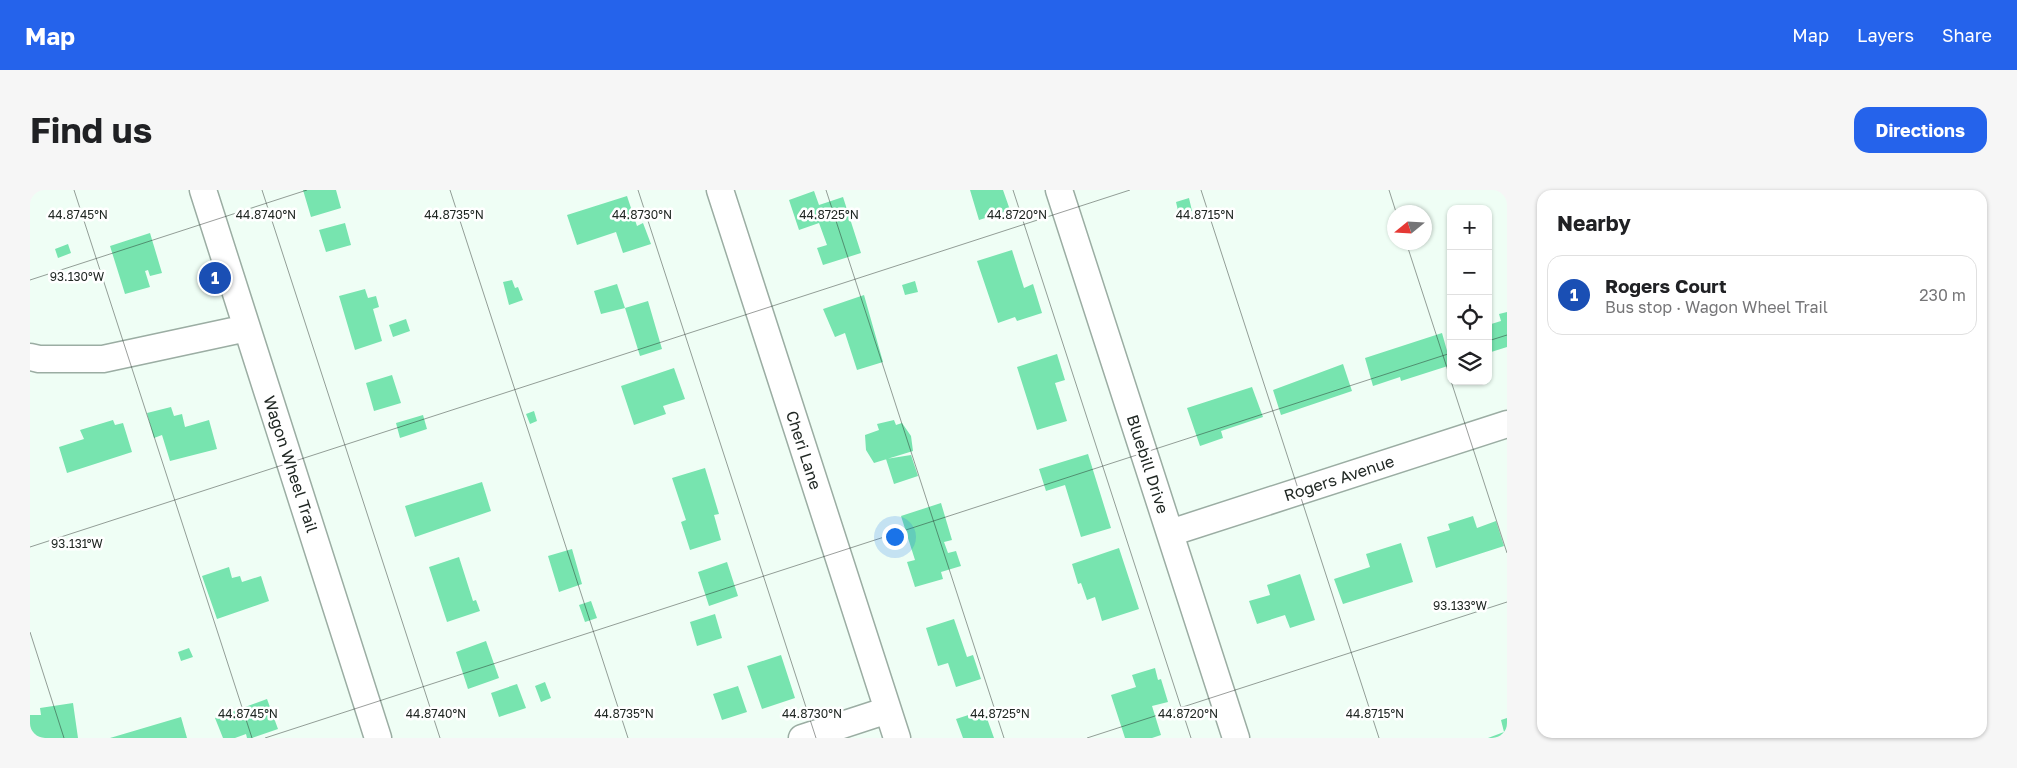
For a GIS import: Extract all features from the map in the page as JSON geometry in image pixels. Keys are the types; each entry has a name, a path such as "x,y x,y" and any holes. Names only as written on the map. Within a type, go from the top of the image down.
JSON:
{"street":[{"name":"Wagon Wheel Trail","path":"203,190 378,738"},
{"name":"Cheri Lane","path":"720,190 897,738"},
{"name":"Bluebill Drive","path":"1059,190 1236,738"},
{"path":"30,357 39,359 103,359 247,328"},
{"name":"Rogers Avenue","path":"1170,533 1507,424"},
{"path":"802,738 888,710"}],"building":[{"path":"303,190 336,190 341,208 311,217"},
{"path":"970,190 1003,190 1010,210 979,220"},
{"path":"814,191 819,205 843,197 861,253 823,265 817,248 827,245 819,223 799,230 789,200"},
{"path":"627,196 637,226 643,223 651,244 623,253 616,232 577,245 567,215"},
{"path":"1189,198 1192,211 1179,215 1176,202"},
{"path":"345,223 351,245 326,252 319,230"},
{"path":"150,233 162,273 150,276 148,270 145,271 150,287 125,294 110,246"},
{"path":"68,244 71,253 58,258 55,249"},
{"path":"1012,250 1024,288 1033,284 1042,313 1017,321 1015,317 998,323 977,261"},
{"path":"512,280 515,288 518,287 523,300 509,305 503,282"},
{"path":"915,281 918,292 905,295 902,285"},
{"path":"617,284 625,308 601,314 594,291"},
{"path":"365,289 368,298 376,296 379,307 373,309 382,341 355,350 339,296"},
{"path":"864,295 883,362 857,370 845,333 835,337 823,309"},
{"path":"648,301 662,349 640,356 625,308"},
{"path":"1507,312 1507,347 1492,352 1492,324 1501,321 1499,314"},
{"path":"406,319 410,331 393,337 389,325"},
{"path":"1442,333 1447,351 1447,366 1401,381 1400,377 1373,386 1365,358"},
{"path":"1057,354 1065,380 1055,383 1067,421 1037,430 1017,367"},
{"path":"1343,364 1352,391 1281,415 1273,390"},
{"path":"674,368 685,399 663,406 666,414 634,425 621,386"},
{"path":"392,375 401,403 374,411 366,383"},
{"path":"1252,387 1263,417 1221,431 1223,438 1200,446 1187,408"},
{"path":"171,407 174,416 182,414 185,427 209,420 217,449 170,461 162,435 154,438 147,413"},
{"path":"534,411 537,421 530,424 526,414"},
{"path":"423,415 427,429 400,438 396,423"},
{"path":"113,420 115,425 123,423 132,452 67,473 59,447 84,439 80,430"},
{"path":"894,420 896,425 902,423 911,436 913,451 874,463 866,450 865,435 879,430 877,424"},
{"path":"1088,454 1111,528 1081,537 1065,485 1046,491 1039,469"},
{"path":"911,455 918,476 894,484 886,459"},
{"path":"705,468 719,514 714,515 721,540 690,550 681,522 686,520 672,478"},
{"path":"482,482 491,511 415,537 405,506"},
{"path":"941,503 952,540 944,542 948,553 956,551 961,566 941,572 943,579 915,587 907,562 915,560 901,516"},
{"path":"1473,516 1477,528 1496,521 1504,546 1436,568 1427,537 1450,530 1448,524"},
{"path":"1401,543 1413,582 1343,604 1334,579 1370,567 1366,554"},
{"path":"1119,548 1139,609 1102,621 1095,597 1087,600 1081,583 1078,584 1072,564"},
{"path":"572,549 582,584 559,592 548,556"},
{"path":"459,557 473,601 476,600 480,611 447,622 429,567"},
{"path":"727,562 738,596 709,606 698,572"},
{"path":"229,567 232,578 240,576 242,582 261,576 269,601 217,619 202,576"},
{"path":"1300,574 1315,620 1290,628 1285,615 1257,624 1249,601 1270,595 1267,585"},
{"path":"591,601 597,618 585,622 579,605"},
{"path":"715,614 722,638 697,646 690,622"},
{"path":"954,619 967,657 973,655 981,679 956,687 948,663 938,666 926,628"},
{"path":"486,641 499,678 468,689 456,652"},
{"path":"189,648 193,657 181,661 178,652"},
{"path":"781,655 795,698 762,709 747,666"},
{"path":"1155,668 1158,680 1161,679 1168,702 1152,706 1161,735 1152,738 1125,738 1111,695 1136,687 1132,675"},
{"path":"545,682 551,698 541,702 535,686"},
{"path":"517,684 526,708 499,717 491,693"},
{"path":"738,686 747,712 722,720 713,694"},
{"path":"267,699 278,729 252,738 247,738 246,734 235,738 223,738 215,718"},
{"path":"73,703 78,738 30,738 30,715 41,715 40,708"},
{"path":"984,710 994,738 963,738 956,719"},
{"path":"181,717 187,738 110,738"},
{"path":"1507,718 1507,738 1488,738 1504,732 1501,720"}],"place":[{"name":"Rogers Court","path":"215,278"}]}
